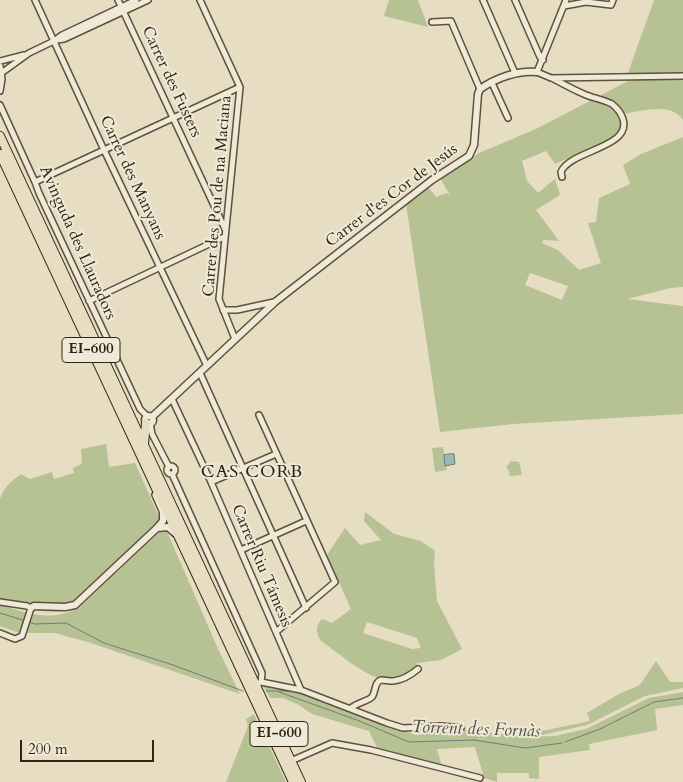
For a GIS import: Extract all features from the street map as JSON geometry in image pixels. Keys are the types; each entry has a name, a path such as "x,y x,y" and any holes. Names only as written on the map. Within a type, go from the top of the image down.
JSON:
{"main road":[{"name":"EI-600","path":"0,136 201,568 259,684 301,782"},
{"name":"EI-600","path":"0,154 293,782"},
{"path":"130,414 139,420 148,420 144,446"}],"street":[{"name":"Carrer des Manyans","path":"35,0 207,366"},
{"name":"Carrer des Fusters","path":"118,0 225,229"},
{"path":"123,9 136,0"},
{"path":"0,91 1,71 29,53 54,41 64,39 123,9 148,0"},
{"name":"Carrer des Pou de na Maciana","path":"200,0 240,87 219,299 235,340"},
{"path":"483,0 515,73"},
{"path":"515,0 543,60"},
{"path":"538,72 565,3 586,2 610,5 613,0"},
{"path":"432,22 452,21 480,89 515,73 526,71 538,72 584,94 610,103 619,110 624,124 622,132 615,140 566,164 561,172 562,177"},
{"path":"0,60 29,53"},
{"path":"551,78 683,76"},
{"path":"492,83 508,118"},
{"path":"35,182 240,87"},
{"name":"Carrer d'es Cor de Jesús","path":"148,420 275,302 432,180 469,156 474,145 480,89"},
{"name":"Avinguda des Llauradors","path":"0,105 89,301 140,409 148,420 152,434 169,467 168,473 172,474 262,673 259,684"},
{"path":"29,198 39,193"},
{"path":"214,205 222,205 228,201"},
{"path":"89,301 224,237"},
{"path":"223,310 237,310 275,302"},
{"path":"200,373 306,608"},
{"name":"Carrer Riu Támesis","path":"172,399 211,482 301,690"},
{"path":"259,415 335,582 276,632"},
{"path":"211,482 276,454"},
{"path":"0,633 15,639 23,635 29,611 34,606 65,607 75,605 158,528 163,520 163,512 150,477"},
{"path":"241,550 306,521"},
{"path":"158,528 168,527 178,537"},
{"path":"201,568 202,557 208,553"},
{"path":"0,602 28,606 29,611"},
{"path":"351,708 358,702 368,700 380,680 400,679 418,670"},
{"path":"259,684 301,690 404,728 440,726 461,728"},
{"path":"291,761 332,743 371,750 480,778"}],"green space":[{"path":"389,0 418,0 428,27 384,16"},
{"path":"654,0 683,0 683,120 678,114 662,109 619,115 620,128 612,139 555,164 546,151 522,161 527,181 538,193 555,179 560,195 536,210 559,241 543,240 542,243 558,250 579,270 601,263 588,223 596,222 599,198 630,184 623,165 641,154 683,137 683,287 670,288 627,299 683,306 683,414 513,424 440,432 406,204 425,188 430,189 436,197 447,193 451,197 440,178 479,153 536,129 628,81 629,70","holes":["530,273 568,286 562,300 525,285"]},
{"path":"106,444 109,467 135,463 161,521 75,606 67,610 48,612 0,600 0,499 6,488 21,474 30,479 52,472 54,479 74,473 73,468 82,464 81,449"},
{"path":"443,447 447,470 435,472 432,448"},
{"path":"511,461 519,462 522,475 510,476 506,468"},
{"path":"365,512 394,534 421,541 435,551 434,564 437,601 462,649 441,660 417,663 414,669 406,674 383,679 358,668 321,641 317,630 318,624 322,619 332,623 351,609 327,555 345,528 360,545 381,540 364,521","holes":["367,622 417,638 421,648 412,649 363,633"]},
{"path":"165,527 219,651 240,694 91,643 55,633 19,633 0,626 0,605 49,616 59,615 80,607"},
{"path":"656,661 670,682 683,682 683,688 645,696 587,725 542,735 523,733 523,731 547,730 590,721 587,713 619,694 640,685"},
{"path":"262,684 291,690 416,735 425,734 426,728 441,727 529,737 555,736 586,729 649,698 683,692 683,705 655,709 657,730 589,744 590,750 539,757 539,779 529,778 529,773 497,773 497,782 484,778 475,747 437,749 442,767 378,750 369,731 312,714 299,705 283,698 270,698"},
{"path":"254,714 286,782 226,782 248,726 246,719"}],"water":[{"path":"454,454 455,464 445,466 444,455"}],"waterway":[{"name":"Torrent des Fornàs","path":"0,613 26,621"},
{"name":"Torrent des Fornàs","path":"29,622 35,624 66,623 104,643 173,665 243,691"},
{"name":"Torrent des Fornàs","path":"266,691 291,691"},
{"name":"Torrent des Fornàs","path":"279,692 357,720 409,742 474,740 525,748 562,743"},
{"name":"Torrent des Fornàs","path":"565,742 600,729 654,702 683,698"}],"district":[{"name":"CAS CORB","path":"252,473"}]}
